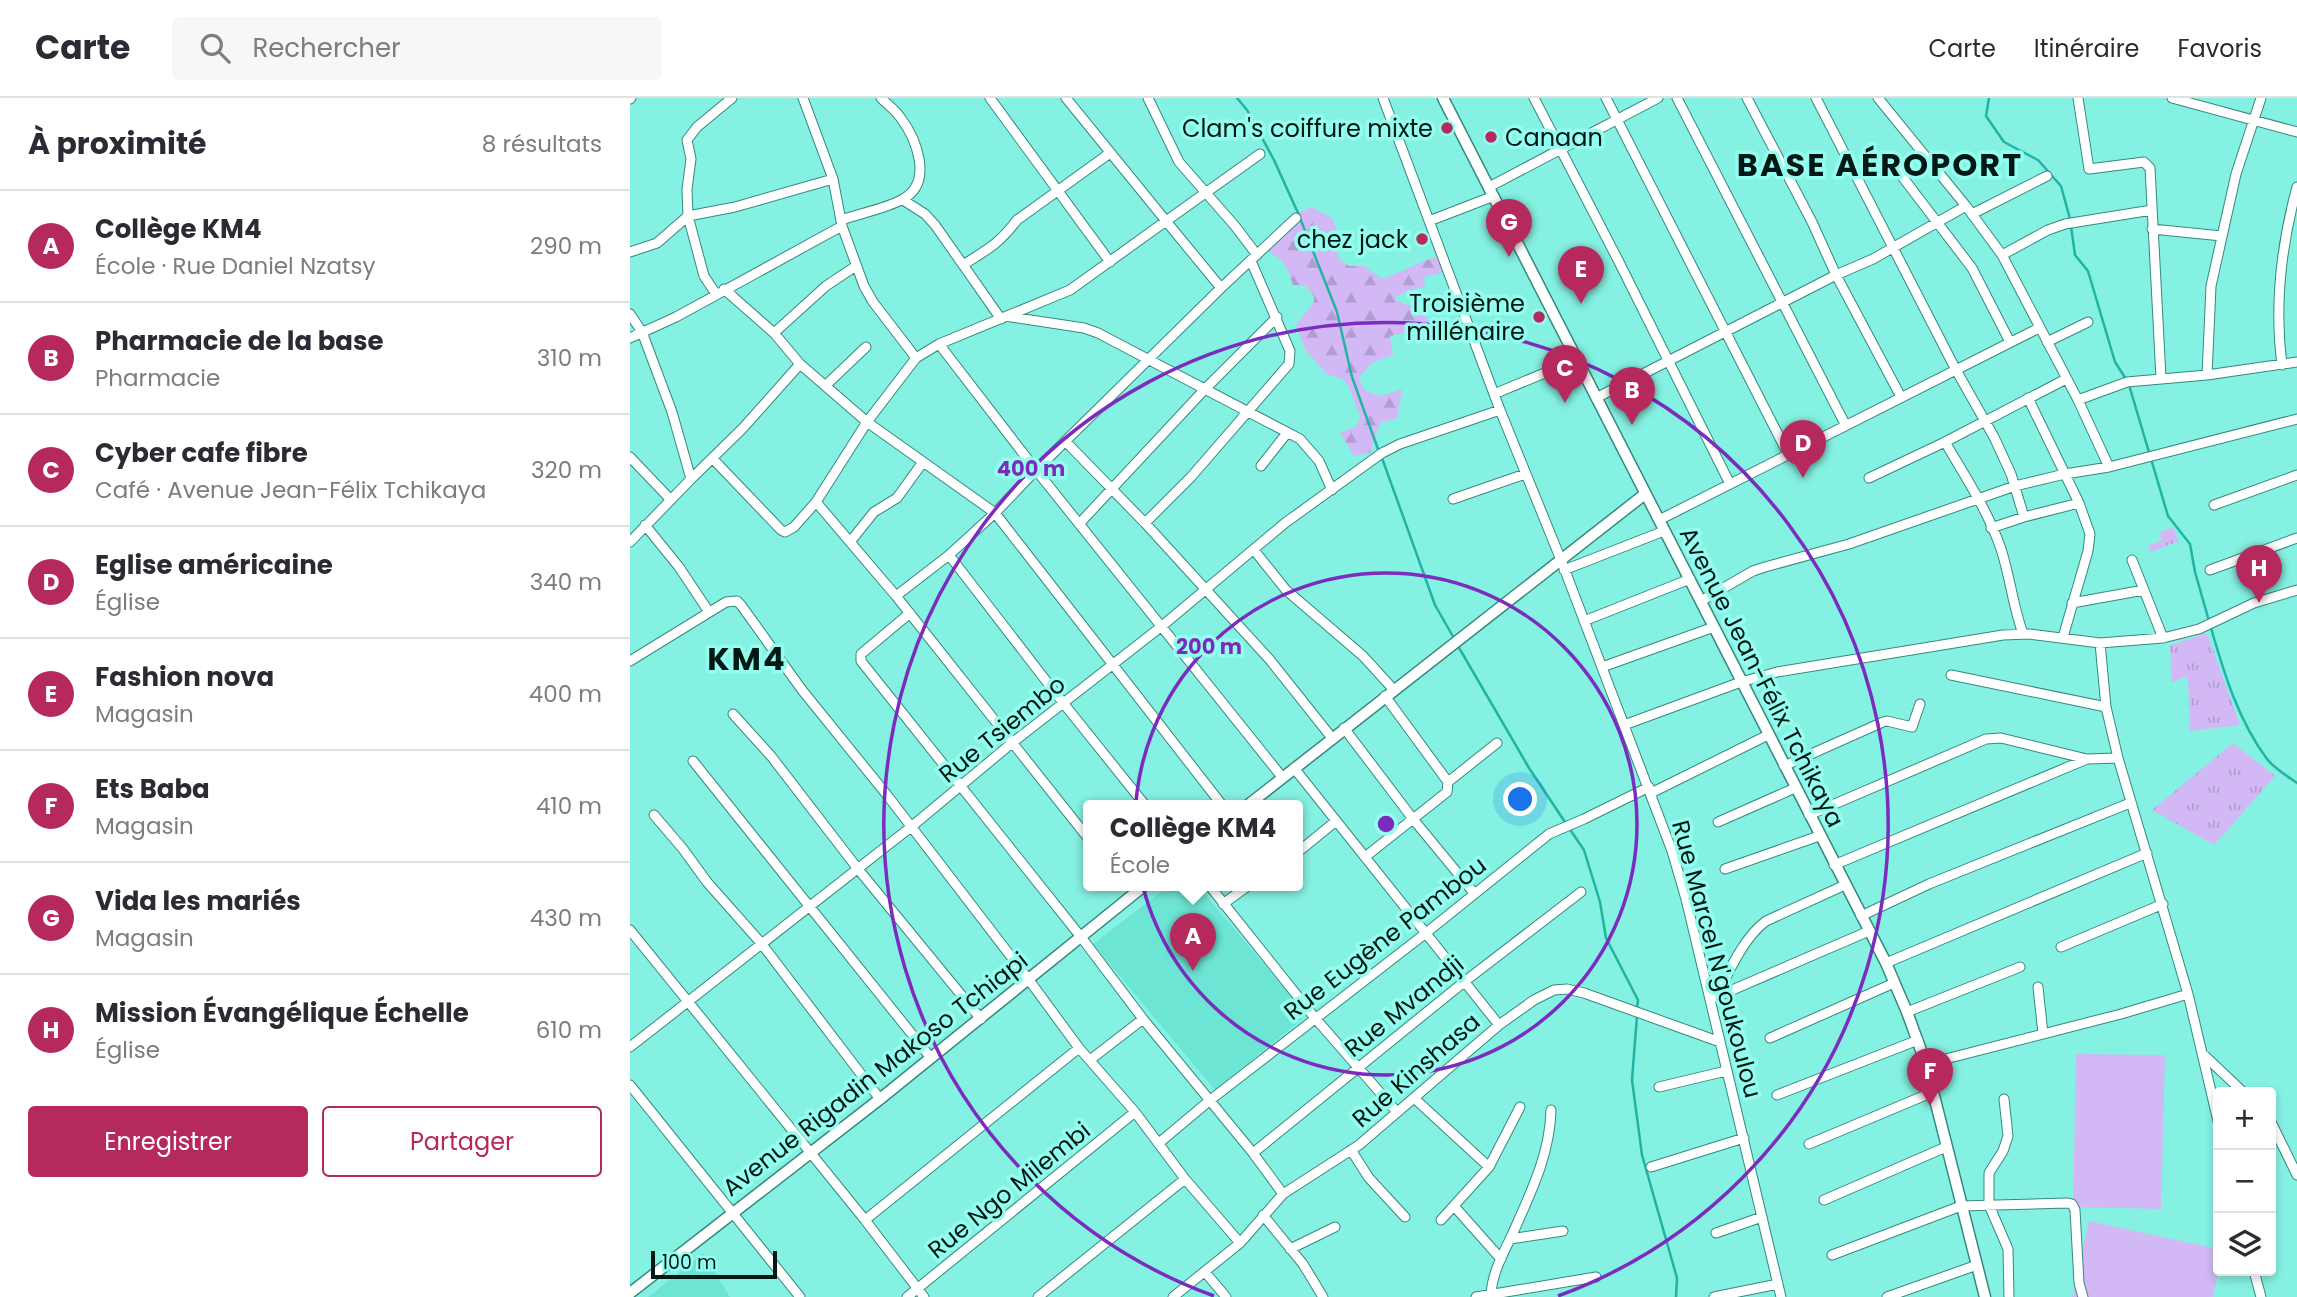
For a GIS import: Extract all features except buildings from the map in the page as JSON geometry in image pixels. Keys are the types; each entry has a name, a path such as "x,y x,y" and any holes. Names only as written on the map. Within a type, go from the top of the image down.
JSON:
{"street":[{"path":"732,98 697,127 687,139 691,159 687,189 688,216 704,276 774,333 800,364 867,422 995,513 1218,800"},
{"path":"804,98 834,179 841,223 856,266 873,302 916,358"},
{"path":"630,338 676,317 841,223 903,200 914,190 920,163 911,132 898,114 881,98"},
{"path":"990,98 1110,262"},
{"path":"1145,523 1191,477 1289,364 1291,358 1254,258 1207,193 1179,162 1148,98"},
{"name":"Rue Marcel N'goukoulou","path":"1383,98 1500,410 1563,565 1672,851 1713,998 1726,1071 1781,1297"},
{"name":"Avenue Jean-Félix Tchikaya","path":"1443,98 1886,963 1908,1012 1926,1064 1985,1297"},
{"path":"1534,98 1730,484"},
{"path":"1606,98 1788,454"},
{"path":"1429,221 1491,192 1562,149 1658,98"},
{"path":"1677,98 1845,424"},
{"path":"1747,98 1901,397"},
{"path":"1816,98 1956,370 2000,449 2024,517"},
{"path":"1878,98 2002,255 2078,400 2109,467"},
{"path":"2078,98 2090,169 2144,162 2148,164 2161,378"},
{"path":"2172,98 2207,103 2255,121 2297,132"},
{"path":"2207,375 2210,296 2236,174 2261,98"},
{"path":"1069,99 1221,288"},
{"path":"963,265 997,244 1007,236 1017,220 1110,153"},
{"path":"713,459 783,531 794,527 816,502 867,422 916,358 939,344 1070,290 1260,154"},
{"path":"1891,162 1972,268 2010,342"},
{"path":"1596,398 1893,248 1938,222 2047,176"},
{"path":"630,253 657,243 688,216 735,207 834,179"},
{"path":"2282,365 2278,334 2278,294 2285,237 2297,187"},
{"path":"903,200 925,214 1005,318 1084,328 1149,359 1300,439 1319,461 1332,490"},
{"path":"2002,255 2065,223 2152,210"},
{"path":"897,596 949,555 995,513 1221,288 1296,218"},
{"path":"2152,229 2222,236"},
{"path":"774,333 826,286 856,266"},
{"path":"630,314 642,332 677,426 691,478"},
{"path":"1079,524 1205,389 1277,317"},
{"path":"2047,342 2088,322"},
{"path":"1659,520 2039,328"},
{"path":"939,344 1036,470 1282,777"},
{"path":"825,386 866,347"},
{"path":"1494,394 1576,360"},
{"path":"2078,400 2127,382 2207,375 2297,362"},
{"path":"630,542 743,428 800,364"},
{"path":"1870,478 2066,379"},
{"path":"2028,398 2079,503 2090,534 2088,551 2063,637"},
{"name":"Rue Tsiembo","path":"630,1047 911,827 1112,663 1162,626 1285,523 1382,453 1400,444 1500,410"},
{"path":"1701,601 1765,567 1849,544 2015,486 2109,467 2297,419"},
{"path":"1261,466 1287,433"},
{"path":"1066,442 1145,523 1270,660 1332,738"},
{"path":"1945,442 1978,499 2003,556 2014,609 2023,634"},
{"path":"630,457 671,500"},
{"path":"850,542 874,512 897,498 923,462"},
{"path":"1453,499 1525,474"},
{"path":"2214,505 2297,475"},
{"path":"1254,800 1445,649 1563,565 1645,494"},
{"path":"816,502 897,596 1083,832"},
{"path":"1991,528 2079,503"},
{"path":"645,525 680,567 709,612"},
{"path":"1563,565 1664,531"},
{"path":"2210,570 2297,538"},
{"path":"1254,550 1286,590 1363,656 1448,782 1447,792 1365,857"},
{"path":"949,555 1141,800"},
{"path":"2132,560 2163,638"},
{"path":"1584,621 1690,579"},
{"path":"2071,603 2144,590"},
{"path":"1624,725 1741,681 1777,672 1927,646 2023,634 2100,643 2163,638 2199,629 2255,603 2297,590"},
{"path":"630,661 732,600 741,605 802,690 911,827 1079,1048 1135,1112 1185,1179 1240,1243"},
{"path":"910,613 861,654 861,661 1283,1194"},
{"path":"1602,667 1714,627"},
{"path":"2100,643 2106,707 2118,758 2163,904 2213,1097"},
{"path":"1951,675 2106,707"},
{"path":"1784,766 1882,722 1912,727 1920,704"},
{"path":"733,714 771,756 858,869 981,1019"},
{"path":"1344,728 1413,819 1474,893"},
{"name":"Rue Eugène Pambou","path":"1158,1143 1556,829 1584,820 1768,736"},
{"path":"1809,815 1986,738 2001,738 2087,759 2118,758"},
{"path":"1448,782 1497,743"},
{"path":"1834,864 2087,759"},
{"path":"693,761 931,1058"},
{"path":"1294,768 1499,1025"},
{"path":"1718,822 1796,788"},
{"path":"1861,916 1940,879 2130,803"},
{"path":"654,815 707,882 761,943 880,1099"},
{"path":"1303,848 1336,821"},
{"path":"1725,869 1819,836"},
{"path":"1886,963 2147,853"},
{"path":"1713,998 1759,926 1845,885"},
{"path":"1131,891 1134,895"},
{"name":"Avenue Rigadin Makoso Tchiapi","path":"630,1293 880,1099 1138,891"},
{"path":"1213,891 1315,1018 1397,1112"},
{"path":"1223,904 1241,891"},
{"name":"Rue Mvandji","path":"1253,1153 1464,982 1581,892"},
{"path":"2061,947 2163,904"},
{"path":"630,930 924,1297"},
{"path":"1713,998 1869,931"},
{"path":"1908,1012 2020,967"},
{"path":"1770,1038 1894,983"},
{"path":"2038,987 2043,1034"},
{"name":"Rue Kinshasa","path":"1173,1297 1240,1243 1283,1194 1352,1150 1499,1025 1545,994 1567,989 1584,993 1720,1042"},
{"path":"1926,1064 2122,1014 2188,994"},
{"path":"1090,1060 1143,1019"},
{"path":"1777,1095 1918,1040"},
{"path":"865,1220 1079,1048"},
{"path":"2204,1054 2238,1087"},
{"path":"1659,1087 1726,1071"},
{"path":"630,1085 800,1297"},
{"path":"1810,1144 1933,1092"},
{"path":"1415,1098 1489,1167"},
{"path":"2004,1099 2008,1136 2003,1151 1989,1174 1989,1205 2008,1249 2009,1297"},
{"path":"1441,1220 1489,1167 1520,1107"},
{"path":"1491,1295 1501,1259 1547,1149 1551,1110"},
{"name":"Rue Ngo Milembi","path":"907,1297 1135,1112"},
{"path":"2276,1132 2297,1175"},
{"path":"1651,1167 1744,1138"},
{"path":"1824,1200 1946,1147"},
{"path":"1352,1150 1369,1178 1405,1217"},
{"path":"1038,1297 1185,1179"},
{"path":"1832,1255 1961,1206 2068,1203 2072,1204 2075,1210 2079,1283 2083,1297"},
{"path":"1454,1206 1501,1259"},
{"path":"1263,1215 1312,1278 1323,1297"},
{"path":"1716,1233 1762,1217"},
{"path":"1290,1249 1335,1227"},
{"path":"1510,1238 1563,1231"},
{"path":"1887,1297 1977,1265"},
{"path":"1205,1272 1226,1297"},
{"path":"1476,1297 1595,1276"},
{"path":"2255,1276 2261,1297"},
{"path":"1714,1297 1778,1284"}],"shaded area":[{"path":"1162,891 1202,891 1307,1015 1215,1090 1093,944"},
{"path":"703,1253 730,1297 648,1297"}],"green space":[{"path":"1312,207 1333,219 1339,239 1335,244 1339,259 1349,266 1364,266 1382,279 1442,255 1447,271 1424,277 1425,286 1400,294 1394,299 1407,305 1422,305 1430,327 1390,336 1393,355 1373,362 1359,377 1364,390 1381,396 1402,389 1397,418 1380,423 1370,453 1354,456 1340,433 1357,426 1360,416 1348,385 1342,379 1327,374 1306,351 1296,325 1314,302 1314,296 1306,286 1293,285 1283,262 1262,249 1294,215"},
{"path":"2173,527 2179,541 2151,552 2148,546 2162,540 2159,533"},
{"path":"2207,633 2240,725 2190,731 2188,676 2172,682 2170,645"},
{"path":"2233,743 2275,776 2214,845 2152,810"},
{"path":"2076,1054 2165,1055 2161,1209 2073,1207"},
{"path":"2089,1221 2213,1248 2213,1276 2217,1276 2213,1297 2072,1297"}],"waterway":[{"path":"1237,98 1247,110 1274,160 1298,213 1337,312 1352,377 1379,452"},
{"path":"1989,98 1986,116 2004,142 2038,160 2061,186 2070,219"},
{"path":"2071,226 2075,255 2088,271 2115,362 2126,379"},
{"path":"2129,385 2168,516 2190,544 2209,621"},
{"path":"1382,458 1435,605 1455,640"},
{"path":"2211,628 2227,679 2248,728 2270,762 2297,783"},
{"path":"1458,646 1529,768 1565,822"},
{"path":"1569,828 1584,850 1600,902 1606,938 1638,1000 1637,1009"},
{"path":"1637,1016 1632,1080 1642,1155 1677,1278 1676,1297"}],"place":[{"name":"Clam's coiffure mixte","path":"1447,128"},
{"name":"Canaan","path":"1491,137"},
{"name":"chez jack","path":"1422,239"},
{"name":"Vida les mariés","path":"1509,257"},
{"name":"Fashion nova","path":"1581,304"},
{"name":"Troisième millénaire","path":"1539,317"},
{"name":"Cyber cafe fibre","path":"1565,403"},
{"name":"Pharmacie de la base","path":"1632,425"},
{"name":"Eglise américaine","path":"1803,478"},
{"name":"Mission Évangélique Échelle","path":"2259,603"},
{"name":"Collège KM4","path":"1193,971"},
{"name":"Ets Baba","path":"1930,1106"}],"district":[{"name":"BASE AÉROPORT","path":"1880,164"},
{"name":"KM4","path":"747,658"}]}
